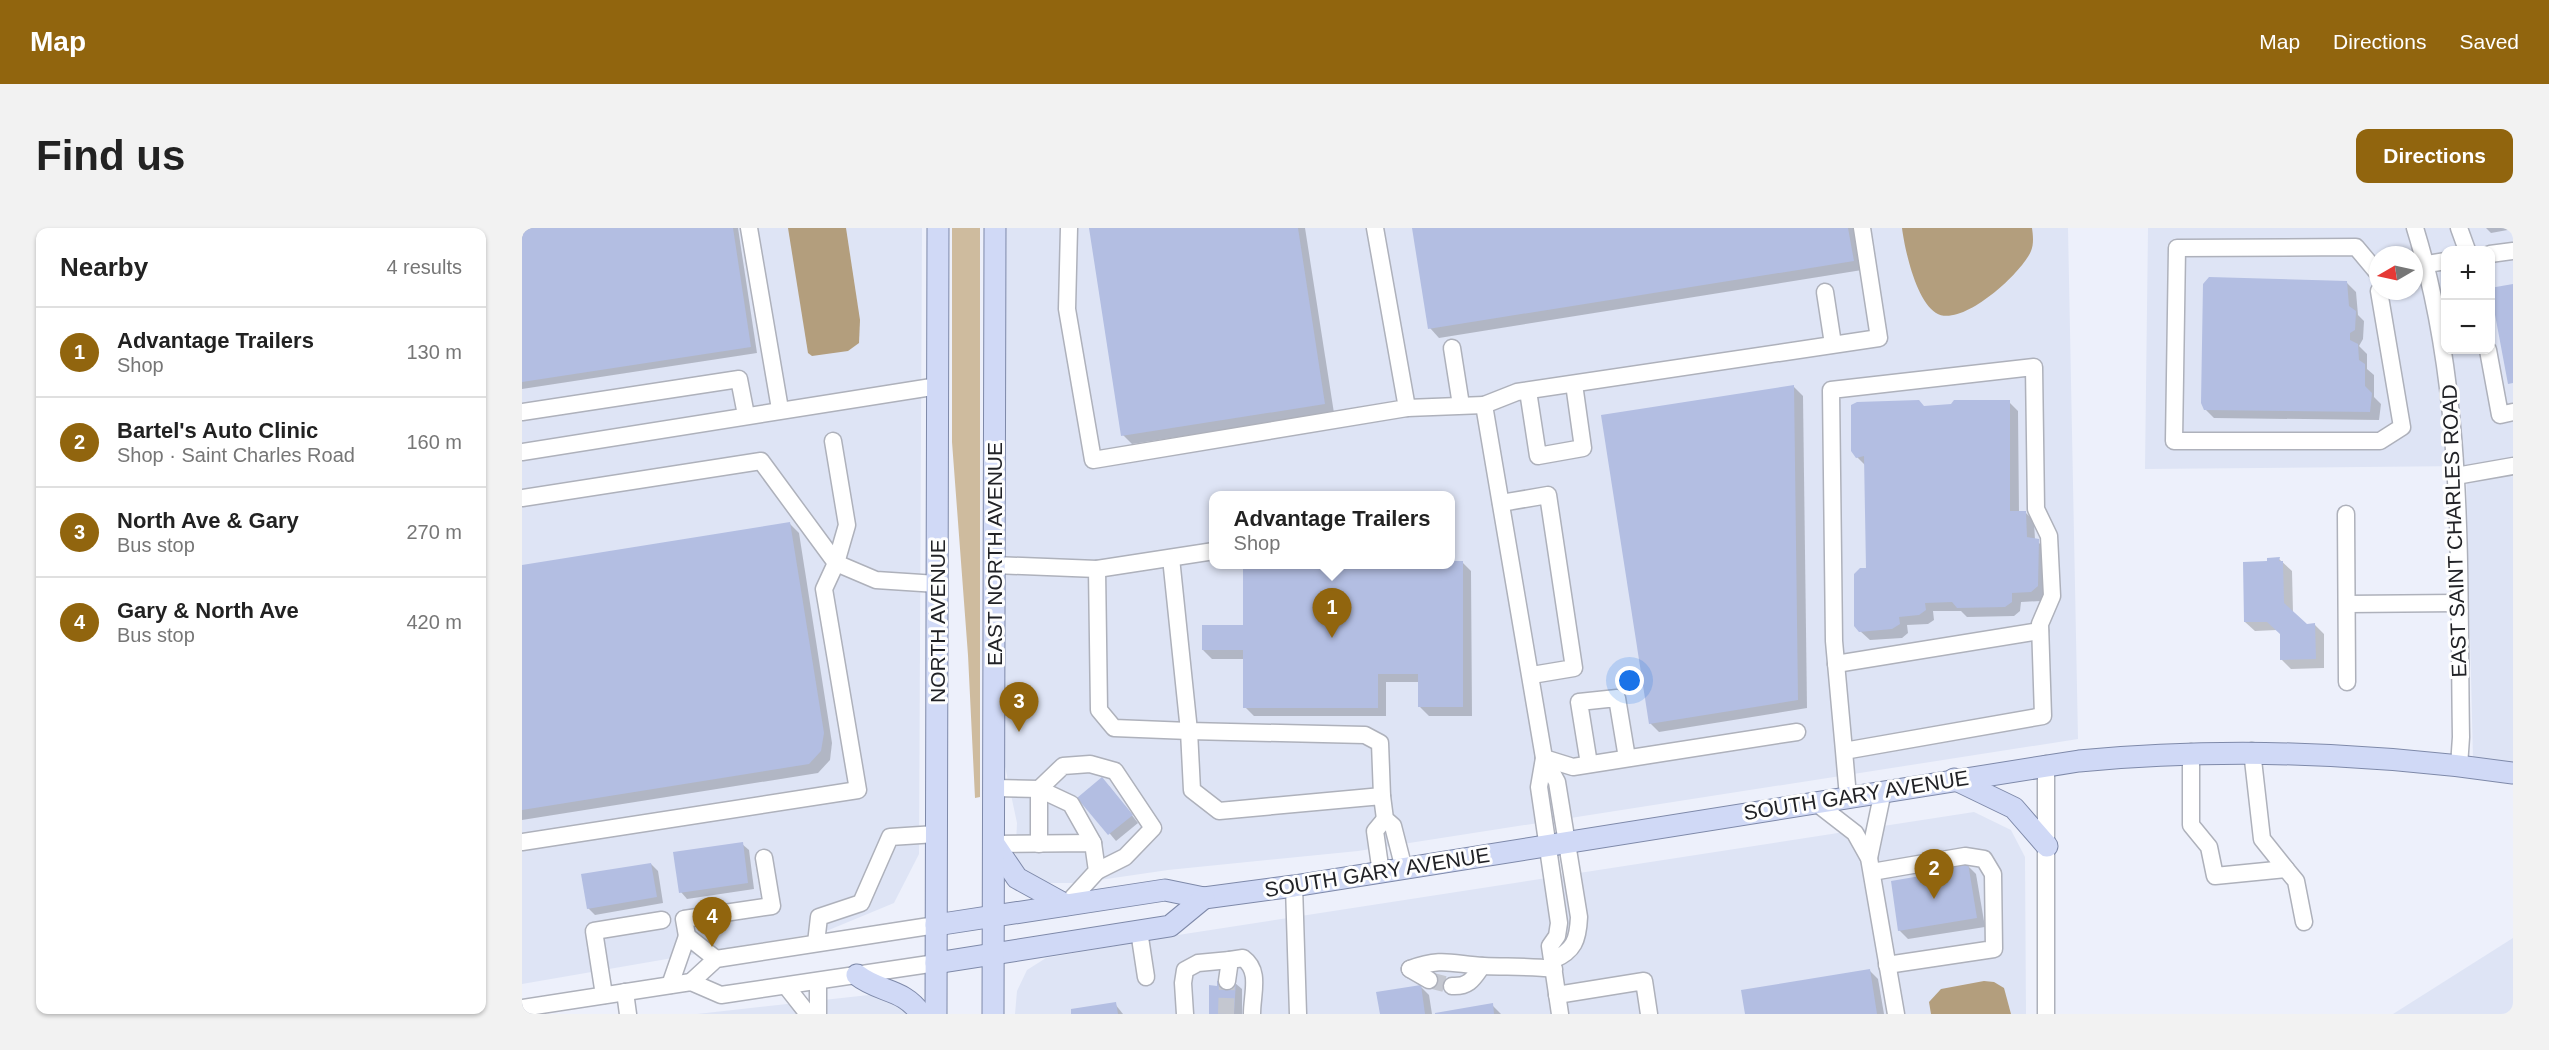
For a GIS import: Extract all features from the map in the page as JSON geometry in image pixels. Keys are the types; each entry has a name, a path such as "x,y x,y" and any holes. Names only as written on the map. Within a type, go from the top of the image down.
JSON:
{"main road":[{"name":"NORTH AVENUE","path":"936,1014 938,228"},
{"name":"EAST NORTH AVENUE","path":"993,916 995,228"},
{"name":"SOUTH GARY AVENUE","path":"936,925 1165,890 1204,898 1381,873 2046,764 2191,752 2252,751 2390,758 2513,773"},
{"path":"1954,779 2014,808 2047,846"},
{"path":"994,843 1017,878 1066,905"},
{"path":"936,963 1170,926 1204,898"},
{"path":"993,916 993,1014"},
{"path":"857,975 870,985 899,993 914,1004 921,1014"}],"street":[{"path":"749,228 780,409"},
{"path":"1069,228 1067,309 1093,460 1407,408 1484,405 1528,391 1879,338 1862,228"},
{"path":"1375,228 1407,408"},
{"name":"EAST SAINT CHARLES ROAD","path":"2415,228 2417,246"},
{"path":"2459,228 2466,246"},
{"path":"2369,264 2356,246 2177,248 2174,441 2380,441 2402,427 2381,300"},
{"path":"2495,253 2513,251"},
{"path":"2423,265 2441,262"},
{"name":"EAST SAINT CHARLES ROAD","path":"2423,277 2448,376 2456,476 2459,766"},
{"path":"1825,292 1833,344"},
{"path":"1452,348 1461,405"},
{"path":"2489,354 2500,415 2513,412"},
{"path":"1844,751 2043,716 2040,624 2052,596 2049,536 2036,508 2034,367 1832,390 1836,664 1848,796"},
{"path":"522,412 739,379 746,415"},
{"path":"1528,391 1538,456 1583,448 1574,384"},
{"path":"522,452 780,409 938,386"},
{"path":"1429,980 1410,969 1430,962 1459,961 1482,966 1553,965 1573,947 1578,935 1579,917 1558,843 1557,782 1544,758 1532,675 1484,405"},
{"path":"522,842 858,790 824,589 836,563 847,525 833,441"},
{"path":"522,498 761,460 836,563 876,580 937,584"},
{"path":"2456,476 2513,466"},
{"path":"1502,502 1548,495 1574,668 1532,675"},
{"path":"2346,514 2347,682"},
{"path":"994,565 1097,569 1209,552"},
{"path":"1171,558 1189,731 1192,790 1219,812 1382,796"},
{"path":"1097,569 1099,711 1114,728 1365,735 1380,743 1385,819 1393,826 1404,869"},
{"path":"2347,604 2458,603"},
{"path":"1836,664 2040,631"},
{"path":"1589,764 1580,702 1617,698 1627,759"},
{"path":"1544,758 1573,767 1797,732"},
{"path":"2252,751 2262,839 2296,881 2304,921"},
{"path":"2191,752 2192,825 2209,847 2215,876 2286,869"},
{"path":"1039,844 1039,789 1063,766 1090,764 1115,771 1153,828 1125,856 1097,871 1066,905"},
{"path":"2046,764 2046,1014"},
{"path":"995,789 1039,789 1071,804 1093,843 1097,871"},
{"path":"1870,865 1882,791"},
{"path":"1815,802 1855,833 1870,865 1896,1014"},
{"path":"1381,873 1376,831 1385,819"},
{"path":"816,943 819,917 861,903 890,837 936,834"},
{"path":"994,843 1093,843"},
{"path":"1870,865 1965,856 1984,859 1993,874 1994,949 1887,964"},
{"path":"670,985 687,936 684,919 772,906 764,858"},
{"path":"1293,885 1298,1014"},
{"path":"604,995 594,931 662,920"},
{"path":"691,982 716,959 936,925"},
{"path":"1138,931 1146,977"},
{"path":"687,936 716,959"},
{"path":"1185,1014 1183,983 1185,970 1198,963 1243,958 1253,967 1255,980 1252,1014"},
{"path":"1227,981 1230,960"},
{"path":"522,1008 691,982 721,995 936,963"},
{"path":"1553,965 1560,1014"},
{"path":"1452,986 1462,987 1471,982 1482,966"},
{"path":"818,981 818,1014"},
{"path":"1557,995 1644,981 1649,1014"},
{"path":"786,986 808,1014"},
{"path":"625,992 628,1014"}],"shaded area":[{"path":"522,228 922,228 919,854 894,903 824,932 522,984"},
{"path":"788,228 846,228 860,320 859,343 848,351 812,356 808,353"},
{"path":"952,228 980,228 980,797 975,798 968,655 952,442"},
{"path":"1004,228 2068,228 2078,739 1358,851 1168,870 1079,883 1048,883 1031,879 1015,864 1017,823 1003,757"},
{"path":"1902,228 2032,228 2033,245 2025,261 2004,285 1975,306 1947,316 1936,313 1929,307 1917,286"},
{"path":"2148,228 2513,228 2513,765 2473,760 2466,466 2145,469"},
{"path":"1974,812 2011,830 2025,857 2026,1014 1015,1014 1017,991 1027,970 1046,958 1178,935"},
{"path":"2513,938 2513,1014 2393,1014"},
{"path":"1984,981 1994,982 2004,988 2011,1014 1931,1014 1929,1002 1941,989"},
{"path":"878,994 910,1014 697,1014"}],"building":[{"path":"522,228 733,228 751,347 522,382"},
{"path":"1089,228 1298,228 1325,404 1121,436"},
{"path":"1412,228 1848,228 1854,261 1428,329"},
{"path":"2209,277 2347,281 2349,306 2356,311 2355,330 2350,333 2350,340 2358,344 2359,360 2365,364 2365,386 2372,393 2370,412 2204,410 2201,403 2203,284"},
{"path":"2513,284 2513,383 2508,384 2495,315 2495,287"},
{"path":"1794,385 1798,700 1649,724 1601,415"},
{"path":"1919,400 1924,406 1951,404 1954,400 2010,400 2010,511 2026,511 2027,537 2039,539 2038,586 2031,592 2012,593 2012,602 2005,607 1957,608 1952,602 1925,603 1926,610 1919,615 1899,617 1900,624 1892,629 1859,632 1854,626 1854,574 1860,568 1866,568 1864,456 1856,458 1851,451 1851,405 1857,402"},
{"path":"790,522 824,733 821,751 809,764 522,810 522,565"},
{"path":"2280,557 2279,561 2283,561 2284,603 2307,624 2315,623 2316,659 2280,660 2280,634 2267,622 2244,622 2243,562 2267,561 2267,558"},
{"path":"1455,561 1463,561 1463,707 1418,707 1418,674 1378,674 1378,708 1243,708 1243,650 1202,650 1202,625 1243,625 1243,569 1455,569"},
{"path":"1102,777 1133,815 1108,835 1077,798"},
{"path":"743,842 748,883 679,893 673,852"},
{"path":"651,863 657,897 587,909 581,874"},
{"path":"1968,863 1977,918 1898,931 1891,881 1938,873 1941,869"},
{"path":"1870,969 1877,1014 1745,1014 1741,990"},
{"path":"1217,981 1236,981 1234,1014 1209,1014 1209,985 1217,986"},
{"path":"1421,985 1425,1014 1380,1014 1376,992"},
{"path":"1116,1002 1118,1014 1071,1014 1071,1009"},
{"path":"1493,1003 1494,1014 1435,1014 1435,1013"}],"tunnel":[{"path":"1429,980 1452,986"},
{"path":"1226,1014 1227,981"}],"place":[{"name":"Advantage Trailers","path":"1332,638"},
{"name":"North Ave & Gary","path":"1019,732"},
{"name":"Bartel's Auto Clinic","path":"1934,899"},
{"name":"Gary & North Ave","path":"712,947"}]}
